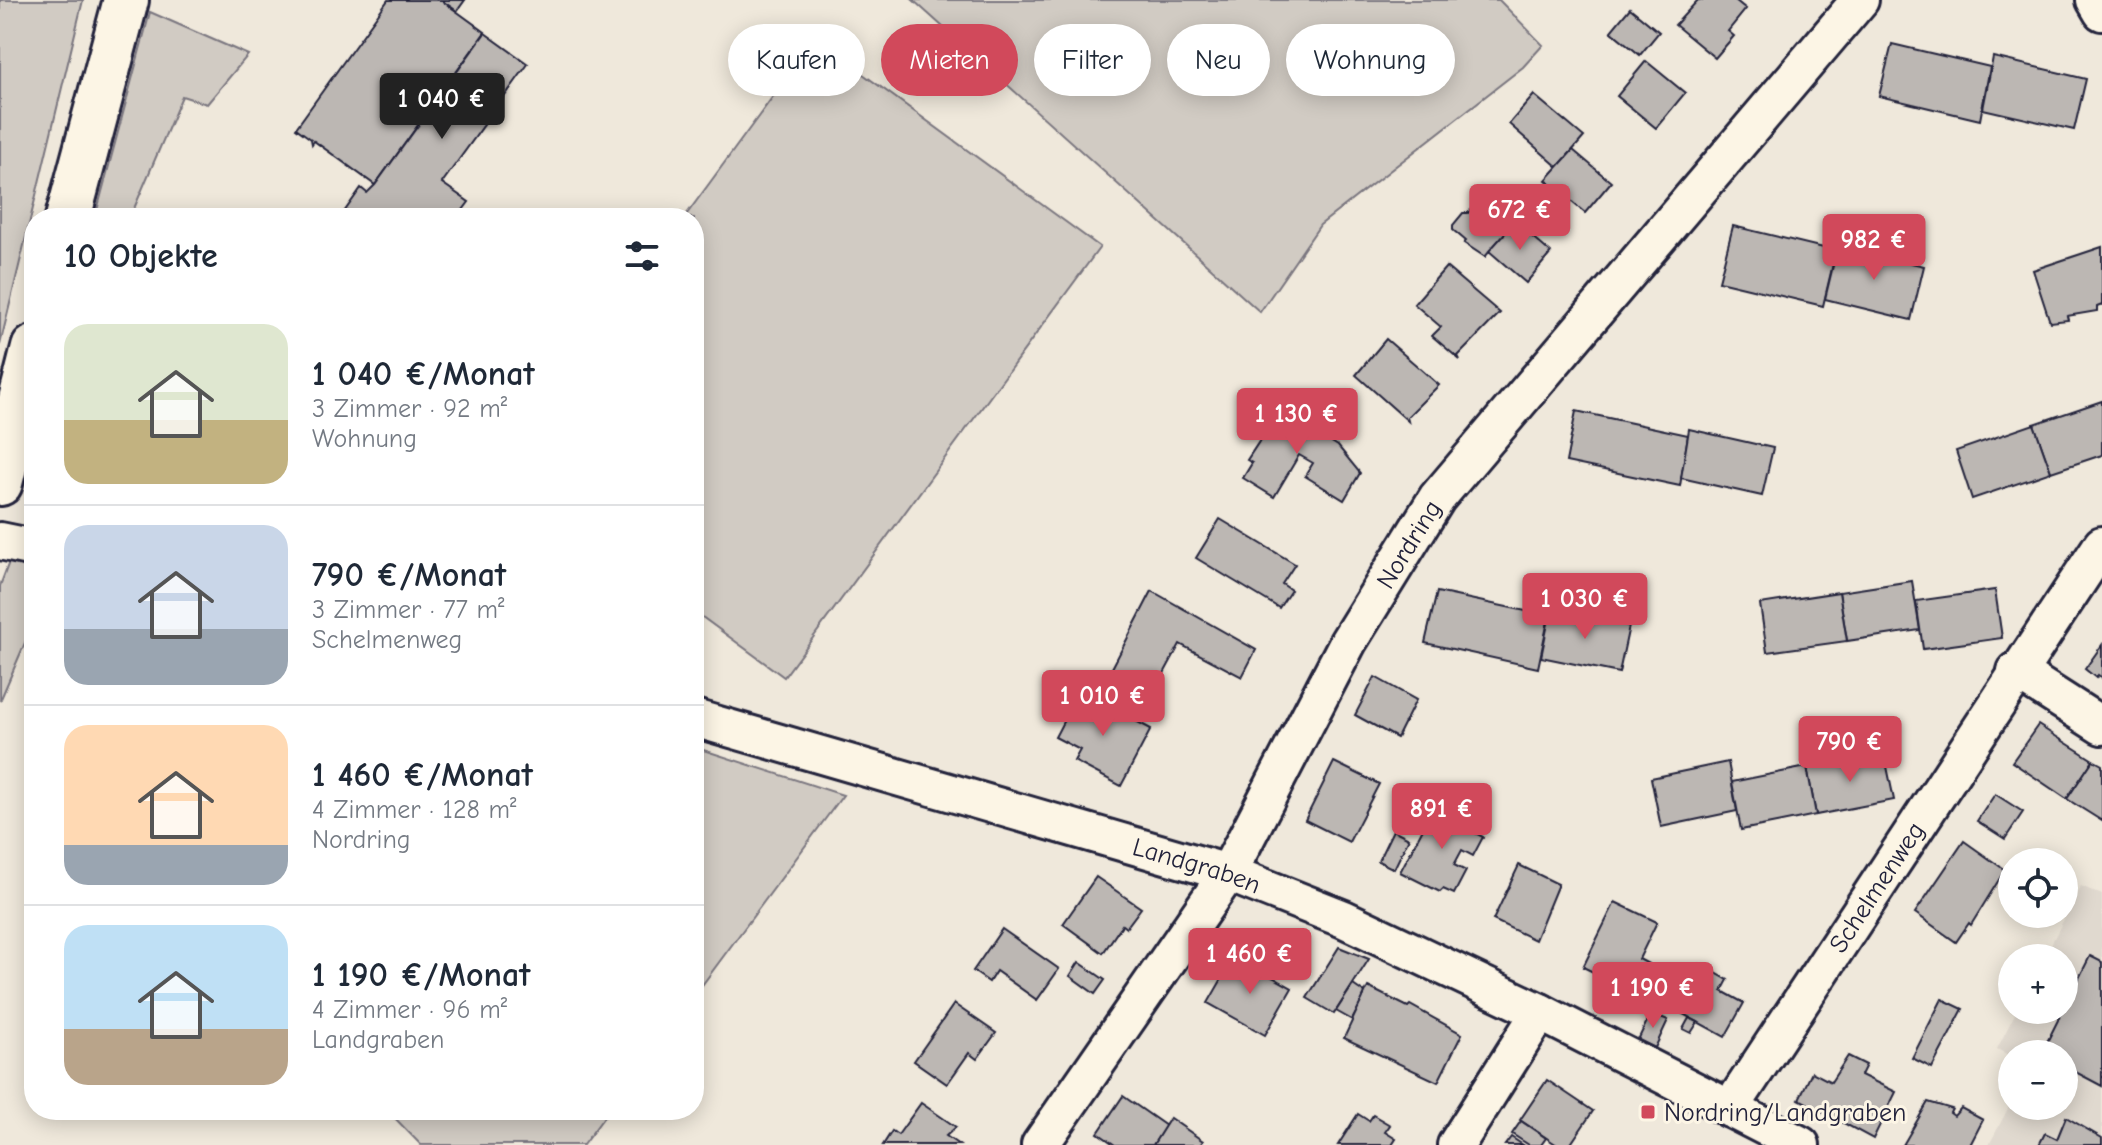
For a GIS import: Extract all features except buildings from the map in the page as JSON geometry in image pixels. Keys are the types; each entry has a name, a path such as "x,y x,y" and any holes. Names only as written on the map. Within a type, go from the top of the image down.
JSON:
{"main road":[{"path":"71,208 126,0"},
{"path":"0,483 24,388"}],"street":[{"name":"Nordring","path":"1040,1145 1228,873 1348,642 1437,498 1860,0"},
{"path":"2095,0 2102,12"},
{"path":"0,541 24,546"},
{"name":"Schelmenweg","path":"1730,1109 2016,671 2102,545"},
{"path":"2016,671 2102,726"},
{"name":"Landgraben","path":"704,721 1228,873 1344,919 1540,1012 1801,1145"},
{"path":"1456,1145 1540,1012"}],"shaded area":[{"path":"0,0 83,0 33,208 24,208 24,245 0,345"},
{"path":"913,0 1499,0 1543,45 1523,67 1320,225 1260,312 1018,94 1018,24 940,24"},
{"path":"150,12 248,55 207,104 182,96 134,208 98,208"},
{"path":"865,75 881,87 881,96 893,96 1100,247 784,677 704,618 704,208 691,208 773,96 865,96"},
{"path":"12,554 24,557 24,645 0,701 0,586"},
{"path":"704,750 843,795 704,983"},
{"path":"2081,886 2102,895 2102,1145 1989,1145 2002,1120 2078,1120 2078,1040 2002,1040 2010,1024 2078,1024 2078,944 2051,944 2059,928 2078,928 2078,892"},
{"path":"397,1120 602,1120 583,1145 421,1145"}],"place":[{"name":"Nordring/Landgraben","path":"1648,1112"}]}
